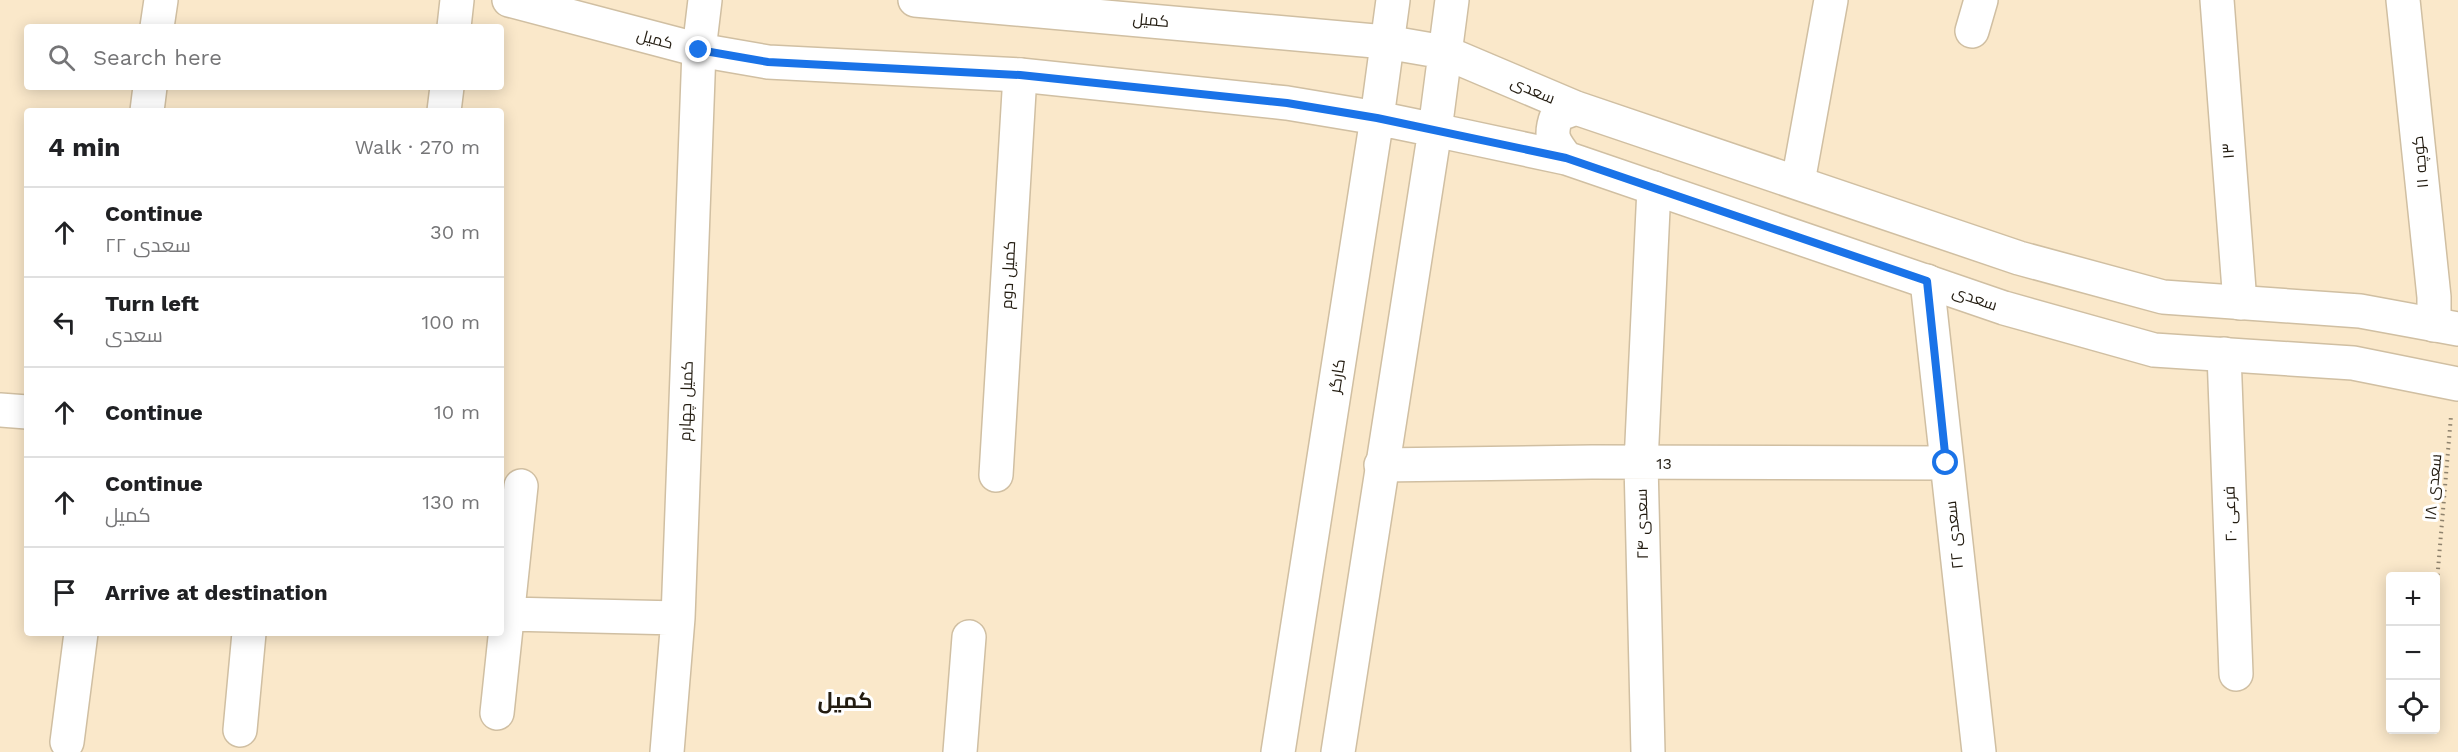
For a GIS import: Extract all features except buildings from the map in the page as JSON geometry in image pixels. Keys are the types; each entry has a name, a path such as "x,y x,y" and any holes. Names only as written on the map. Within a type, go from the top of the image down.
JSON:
{"street":[{"path":"158,24 161,0"},
{"path":"454,24 458,0"},
{"name":"کمیل","path":"509,0 699,50 768,62 1020,75 1287,103 1435,130"},
{"name":"کمیل چهارم","path":"667,752 678,618 699,50 705,0"},
{"name":"کمیل","path":"915,0 1386,42 1444,52"},
{"name":"کارگر","path":"1278,752 1377,118 1393,0"},
{"path":"1338,752 1435,130 1452,0"},
{"path":"1798,182 1831,0"},
{"path":"1972,31 1981,0"},
{"name":"۱۳","path":"2217,0 2240,303"},
{"name":"کوچه ۱۱","path":"2403,0 2434,297 2446,327"},
{"name":"سعدی","path":"1444,52 1576,108 2019,258 2163,297 2360,311 2446,327"},
{"name":"کمیل دوم","path":"996,475 1020,75"},
{"path":"147,108 150,90"},
{"path":"444,108 447,90"},
{"path":"1566,158 1555,143 1552,129 1557,115 1576,108"},
{"name":"سعدی","path":"1435,130 1566,158 2004,308 2154,350 2353,363 2456,383"},
{"name":"سعدی ۲۴","path":"1648,752 1641,463 1654,188"},
{"name":"سعدی ۲۲","path":"1927,281 1978,752"},
{"name":"فرعی ۲۰","path":"2224,354 2236,674"},
{"path":"0,410 24,412"},
{"name":"13","path":"1381,465 1946,463"},
{"path":"497,713 521,486"},
{"path":"508,614 678,618"},
{"path":"67,742 81,636"},
{"path":"240,730 249,636"},
{"path":"960,752 969,637"}],"path":[{"name":"سعدی ۱۸","path":"2438,572 2456,383"}],"district":[{"name":"کمیل","path":"845,700"}],"route":[{"path":"699,50 768,62 1020,75 1287,103 1377,118 1566,158 1927,281 1946,463"}]}
